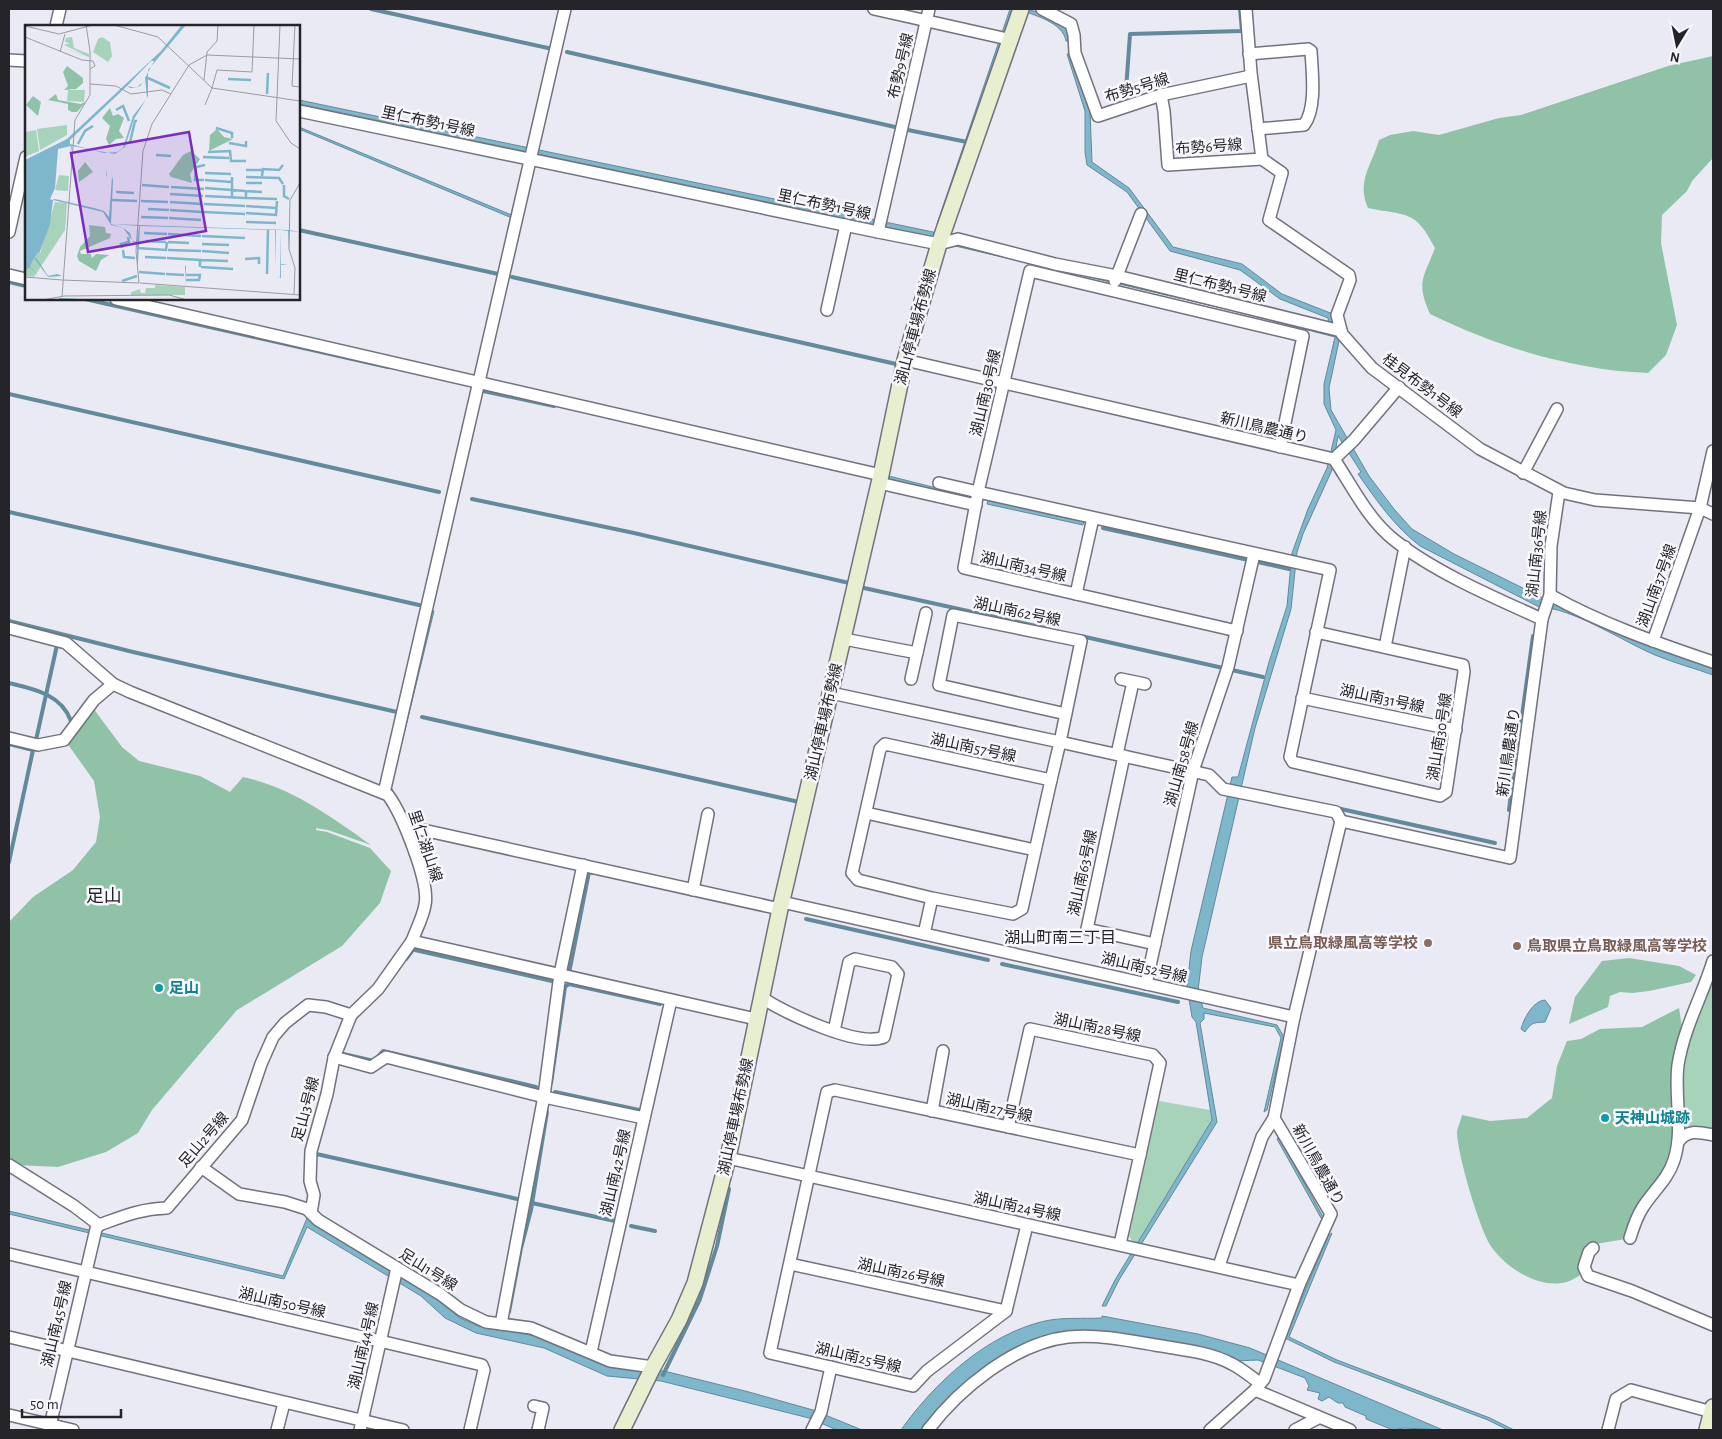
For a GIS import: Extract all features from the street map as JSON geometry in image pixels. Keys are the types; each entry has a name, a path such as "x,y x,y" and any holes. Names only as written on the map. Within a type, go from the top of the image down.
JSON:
{"main road":[{"name":"湖山停車場布勢線","path":"622,1430 679,1320 695,1283 728,1158 781,905 844,639 905,360 940,244 1012,40 1021,9"},
{"path":"1707,1430 1712,1409"}],"street":[{"path":"56,25 60,9"},
{"path":"9,628 66,643 113,684 150,701 384,793 564,9"},
{"path":"874,9 1012,40"},
{"name":"布勢9号線","path":"878,232 929,9"},
{"name":"布勢5号線","path":"1042,9 1070,24 1074,34 1076,53 1098,116 1161,95 1251,76"},
{"path":"1246,9 1251,76 1262,159 1282,173 1268,220 1349,275 1338,315 1341,331"},
{"path":"1250,54 1308,49 1311,51 1313,88 1308,120 1304,125 1258,129"},
{"path":"9,60 25,61"},
{"name":"布勢6号線","path":"1161,95 1168,165 1262,159"},
{"name":"里仁布勢1号線","path":"300,111 878,232 940,244 958,240 1055,264 1117,276 1341,331"},
{"path":"9,232 25,161"},
{"path":"1112,290 1141,214"},
{"path":"827,310 846,225"},
{"name":"湖山南30号線","path":"1280,447 1303,336 1030,271 978,492 1330,570 1316,632 1290,757 1293,762 1440,796 1446,792 1464,672 1463,665 1316,632"},
{"path":"9,276 25,279"},
{"path":"120,300 479,381 880,479 976,505"},
{"name":"桂見布勢1号線","path":"1341,331 1372,368 1480,449 1558,492 1596,500 1700,508 1713,514"},
{"name":"新川鳥農通り","path":"905,360 1334,459"},
{"path":"1399,387 1354,440 1334,459 1371,516 1393,539 1448,574 1542,620"},
{"path":"1522,472 1558,409"},
{"name":"湖山南37号線","path":"1713,452 1700,508 1653,641 1713,662"},
{"path":"939,483 978,492"},
{"name":"湖山南34号線","path":"978,492 964,568 1076,594 1093,518"},
{"name":"湖山南36号線","path":"1542,620 1550,595 1551,546 1558,492"},
{"path":"1385,647 1405,547"},
{"name":"湖山南58号線","path":"1146,984 1193,771 1228,667 1254,554"},
{"path":"1076,594 1236,631"},
{"path":"1550,595 1597,619 1653,641"},
{"path":"912,679 926,613"},
{"name":"湖山南62号線","path":"1051,780 1060,742 1082,641 953,614 939,685 1066,714"},
{"name":"新川鳥農通り","path":"1260,1384 1274,1353 1299,1285 1331,1214 1274,1118 1294,1017 1341,822 1510,858 1542,620"},
{"path":"844,639 917,653"},
{"path":"1120,755 1127,680 1145,684"},
{"path":"9,738 38,745 64,740 94,700 113,684"},
{"path":"831,693 1209,775 1223,788 1336,812 1341,822"},
{"name":"湖山南31号線","path":"1302,698 1456,730"},
{"name":"湖山南57号線","path":"885,744 1051,780 1022,909 1013,914 932,898 858,880 852,873 880,749 885,744"},
{"name":"湖山南63号線","path":"1120,755 1086,929 1155,944"},
{"name":"里仁湖山線","path":"384,793 392,800 405,826 419,868 426,897 426,904 412,941"},
{"path":"866,813 1035,850"},
{"path":"693,890 708,814"},
{"name":"湖山南52号線","path":"405,826 693,890 781,905 924,934 1294,1017"},
{"path":"501,1324 544,1096 560,974 583,865"},
{"path":"924,934 932,898"},
{"path":"351,1015 378,989 412,941 756,1019"},
{"path":"762,998 790,1014 834,1031 876,1041 884,1037 898,974 892,967 855,959 850,962 834,1031"},
{"path":"1630,1238 1643,1207 1669,1174 1678,1142 1678,1066 1688,1021 1700,997 1713,961"},
{"name":"湖山南42号線","path":"591,1352 671,1000"},
{"name":"足山2号線","path":"99,1225 122,1215 146,1209 167,1208 242,1120 261,1064 273,1037 285,1024 308,1005 326,1007 351,1015"},
{"name":"足山3号線","path":"311,1213 314,1195 310,1171 311,1151 334,1057 351,1015"},
{"name":"湖山南28号線","path":"1008,1127 1030,1029 1153,1055 1160,1062 1140,1155"},
{"path":"932,1111 943,1051"},
{"path":"334,1057 371,1067 386,1057 544,1096 644,1118"},
{"name":"湖山南27号線","path":"808,1176 827,1092 835,1090 1140,1155"},
{"path":"1219,1266 1262,1137 1274,1118"},
{"path":"1678,1142 1684,1134 1693,1131 1713,1135"},
{"path":"1120,1244 1140,1155"},
{"name":"湖山南24号線","path":"728,1158 1299,1285"},
{"path":"9,1165 74,1206 99,1225"},
{"name":"足山1号線","path":"201,1167 239,1194 285,1202 307,1209 318,1220 396,1273 440,1294 461,1310 486,1322 531,1328 624,1364 653,1367"},
{"name":"湖山南25号線","path":"808,1176 770,1353 913,1386 927,1371 1006,1311"},
{"name":"湖山南45号線","path":"49,1428 85,1271 96,1229 99,1225"},
{"path":"1006,1311 1027,1225"},
{"path":"1593,1248 1588,1252 1584,1267 1588,1276 1632,1291 1713,1325"},
{"name":"湖山南50号線","path":"9,1254 482,1365 484,1370 470,1430"},
{"name":"湖山南26号線","path":"790,1264 1006,1311"},
{"name":"湖山南44号線","path":"361,1425 396,1273"},
{"path":"9,1337 284,1403 361,1425 403,1430"},
{"path":"928,1430 953,1403 1004,1362 1030,1347 1068,1337 1124,1340 1209,1356 1231,1363 1260,1384 1318,1418 1345,1429"},
{"path":"816,1422 831,1368"},
{"path":"1210,1430 1260,1384"},
{"path":"1608,1430 1616,1399 1631,1390 1712,1409"},
{"path":"277,1430 284,1403"},
{"path":"534,1406 543,1408 538,1430"},
{"path":"9,1415 49,1428 73,1430"},
{"path":"1295,1430 1318,1418"}],"green space":[{"path":"1713,56 1713,158 1692,181 1687,191 1662,215 1661,243 1677,325 1666,355 1648,373 1591,367 1536,355 1482,337 1430,314 1422,287 1424,274 1435,248 1428,235 1422,226 1409,216 1368,208 1365,198 1364,181 1379,140 1390,135 1413,131 1439,135 1499,118 1521,115 1668,66"},
{"path":"93,708 122,747 139,761 200,776 230,792 243,777 278,788 310,804 371,845 328,830 316,828 316,830 327,832 370,848 391,871 380,903 342,946 237,1010 152,1110 138,1133 106,1152 58,1167 16,1165 9,1160 9,922 33,897 73,870 96,842 100,817 94,781 67,743"},
{"path":"1629,958 1679,966 1696,975 1691,982 1649,991 1620,992 1610,996 1608,1007 1569,1024 1575,997 1602,961"},
{"path":"1713,968 1713,1131 1682,1125 1682,1060"},
{"path":"1679,1008 1682,1027 1675,1065 1672,1155 1626,1239 1595,1244 1587,1265 1580,1275 1568,1281 1556,1284 1543,1282 1517,1271 1496,1253 1489,1243 1474,1205 1458,1144 1457,1131 1462,1115 1490,1121 1527,1118 1552,1098 1557,1066 1567,1041 1581,1039 1600,1029 1642,1027"},
{"path":"1159,1101 1210,1110 1212,1120 1138,1242 1133,1242 1129,1236"}],"water":[{"path":"1010,9 1015,9 941,225 937,224"},
{"path":"1018,9 1038,12 1058,20 1068,29 1071,41 1066,41 1064,34 1053,24"},
{"path":"1067,54 1072,54 1090,111 1092,162 1129,188 1173,247 1242,264 1282,294 1333,314 1339,341 1329,388 1331,410 1369,476 1412,529 1454,554 1541,597 1713,666 1713,675 1669,661 1582,619 1567,613 1539,607 1420,546 1394,522 1379,503 1358,474 1361,472 1338,436 1332,470 1303,534 1297,552 1291,609 1255,728 1202,957 1198,991 1203,1008 1277,1025 1284,1037 1267,1110 1264,1112 1281,1038 1275,1027 1204,1013 1204,1019 1200,1023 1217,1122 1119,1280 1106,1306 1102,1306 1115,1280 1212,1120 1196,1022 1192,1017 1187,987 1191,951 1232,777 1238,777 1269,662 1287,606 1292,553 1308,509 1327,468 1336,430 1324,404 1324,384 1335,337 1222,308 951,245 928,236 300,104 300,100 933,232 954,242 1330,327 1328,318 1280,299 1240,270 1170,251 1127,192 1087,165 1085,152 1085,111"},
{"path":"300,127 514,216 512,218 300,129"},
{"path":"889,476 968,496 971,500 889,480"},
{"path":"988,500 1084,522 1083,525 987,504"},
{"path":"431,611 434,611 391,787 404,813 389,789"},
{"path":"1545,1000 1551,1008 1545,1022 1532,1024 1525,1032 1521,1029 1527,1015 1537,1003"},
{"path":"1279,1137 1323,1217 1321,1218 1277,1139"},
{"path":"9,1211 283,1276 307,1218 428,1292 460,1318 478,1326 537,1336 625,1369 664,1371 749,1392 813,1410 862,1430 837,1430 809,1418 661,1381 607,1376 544,1348 476,1333 445,1318 421,1296 307,1227 284,1279 9,1214"},
{"path":"1332,1233 1289,1337 1337,1360 1490,1418 1514,1430 1508,1430 1488,1420 1334,1362 1285,1338 1328,1236"},
{"path":"1102,1316 1198,1334 1250,1348 1443,1430 1404,1428 1393,1430 1366,1419 1366,1416 1345,1407 1343,1403 1338,1403 1329,1397 1322,1401 1318,1399 1320,1393 1307,1390 1309,1386 1305,1378 1258,1360 1235,1361 1126,1338 1029,1342 923,1430 901,1430 914,1412 946,1378 983,1349 1003,1337 1024,1327 1045,1321 1102,1318"}],"waterway":[{"path":"371,9 548,48"},
{"path":"1125,104 1130,34 1242,31 1240,9"},
{"path":"567,52 895,127"},
{"path":"908,130 967,142"},
{"path":"300,230 498,274"},
{"path":"512,277 896,364"},
{"path":"9,282 25,286"},
{"path":"89,300 388,367"},
{"path":"483,391 554,406"},
{"path":"9,394 439,492"},
{"path":"472,499 634,533 849,583"},
{"path":"9,512 419,605"},
{"path":"1103,528 1289,569"},
{"path":"864,588 1045,628"},
{"path":"9,621 133,652 397,712"},
{"path":"1081,636 1263,677"},
{"path":"1520,730 1533,636"},
{"path":"36,740 57,645"},
{"path":"9,683 46,694 61,705 71,721"},
{"path":"422,717 799,802"},
{"path":"1509,810 1518,739"},
{"path":"9,744 33,750 9,862"},
{"path":"1341,809 1495,843"},
{"path":"569,973 589,872 594,873"},
{"path":"806,919 988,960"},
{"path":"415,950 552,981"},
{"path":"406,959 412,951"},
{"path":"1002,964 1178,1002"},
{"path":"551,1083 565,987 569,984 660,1004"},
{"path":"339,1053 374,1061 383,1051 536,1087"},
{"path":"555,1092 639,1110"},
{"path":"509,1312 521,1248 531,1210 547,1112"},
{"path":"312,1153 522,1200"},
{"path":"663,1375 700,1299 717,1246 729,1189"},
{"path":"532,1203 615,1221"},
{"path":"631,1226 655,1231"}],"place":[{"name":"県立鳥取緑風高等学校","path":"1428,943"},
{"name":"鳥取県立鳥取緑風高等学校","path":"1517,946"},
{"name":"足山","path":"159,988"},
{"name":"天神山城跡","path":"1605,1118"}],"district":[{"name":"足山","path":"104,897"},
{"name":"湖山町南三丁目","path":"1060,938"}]}
